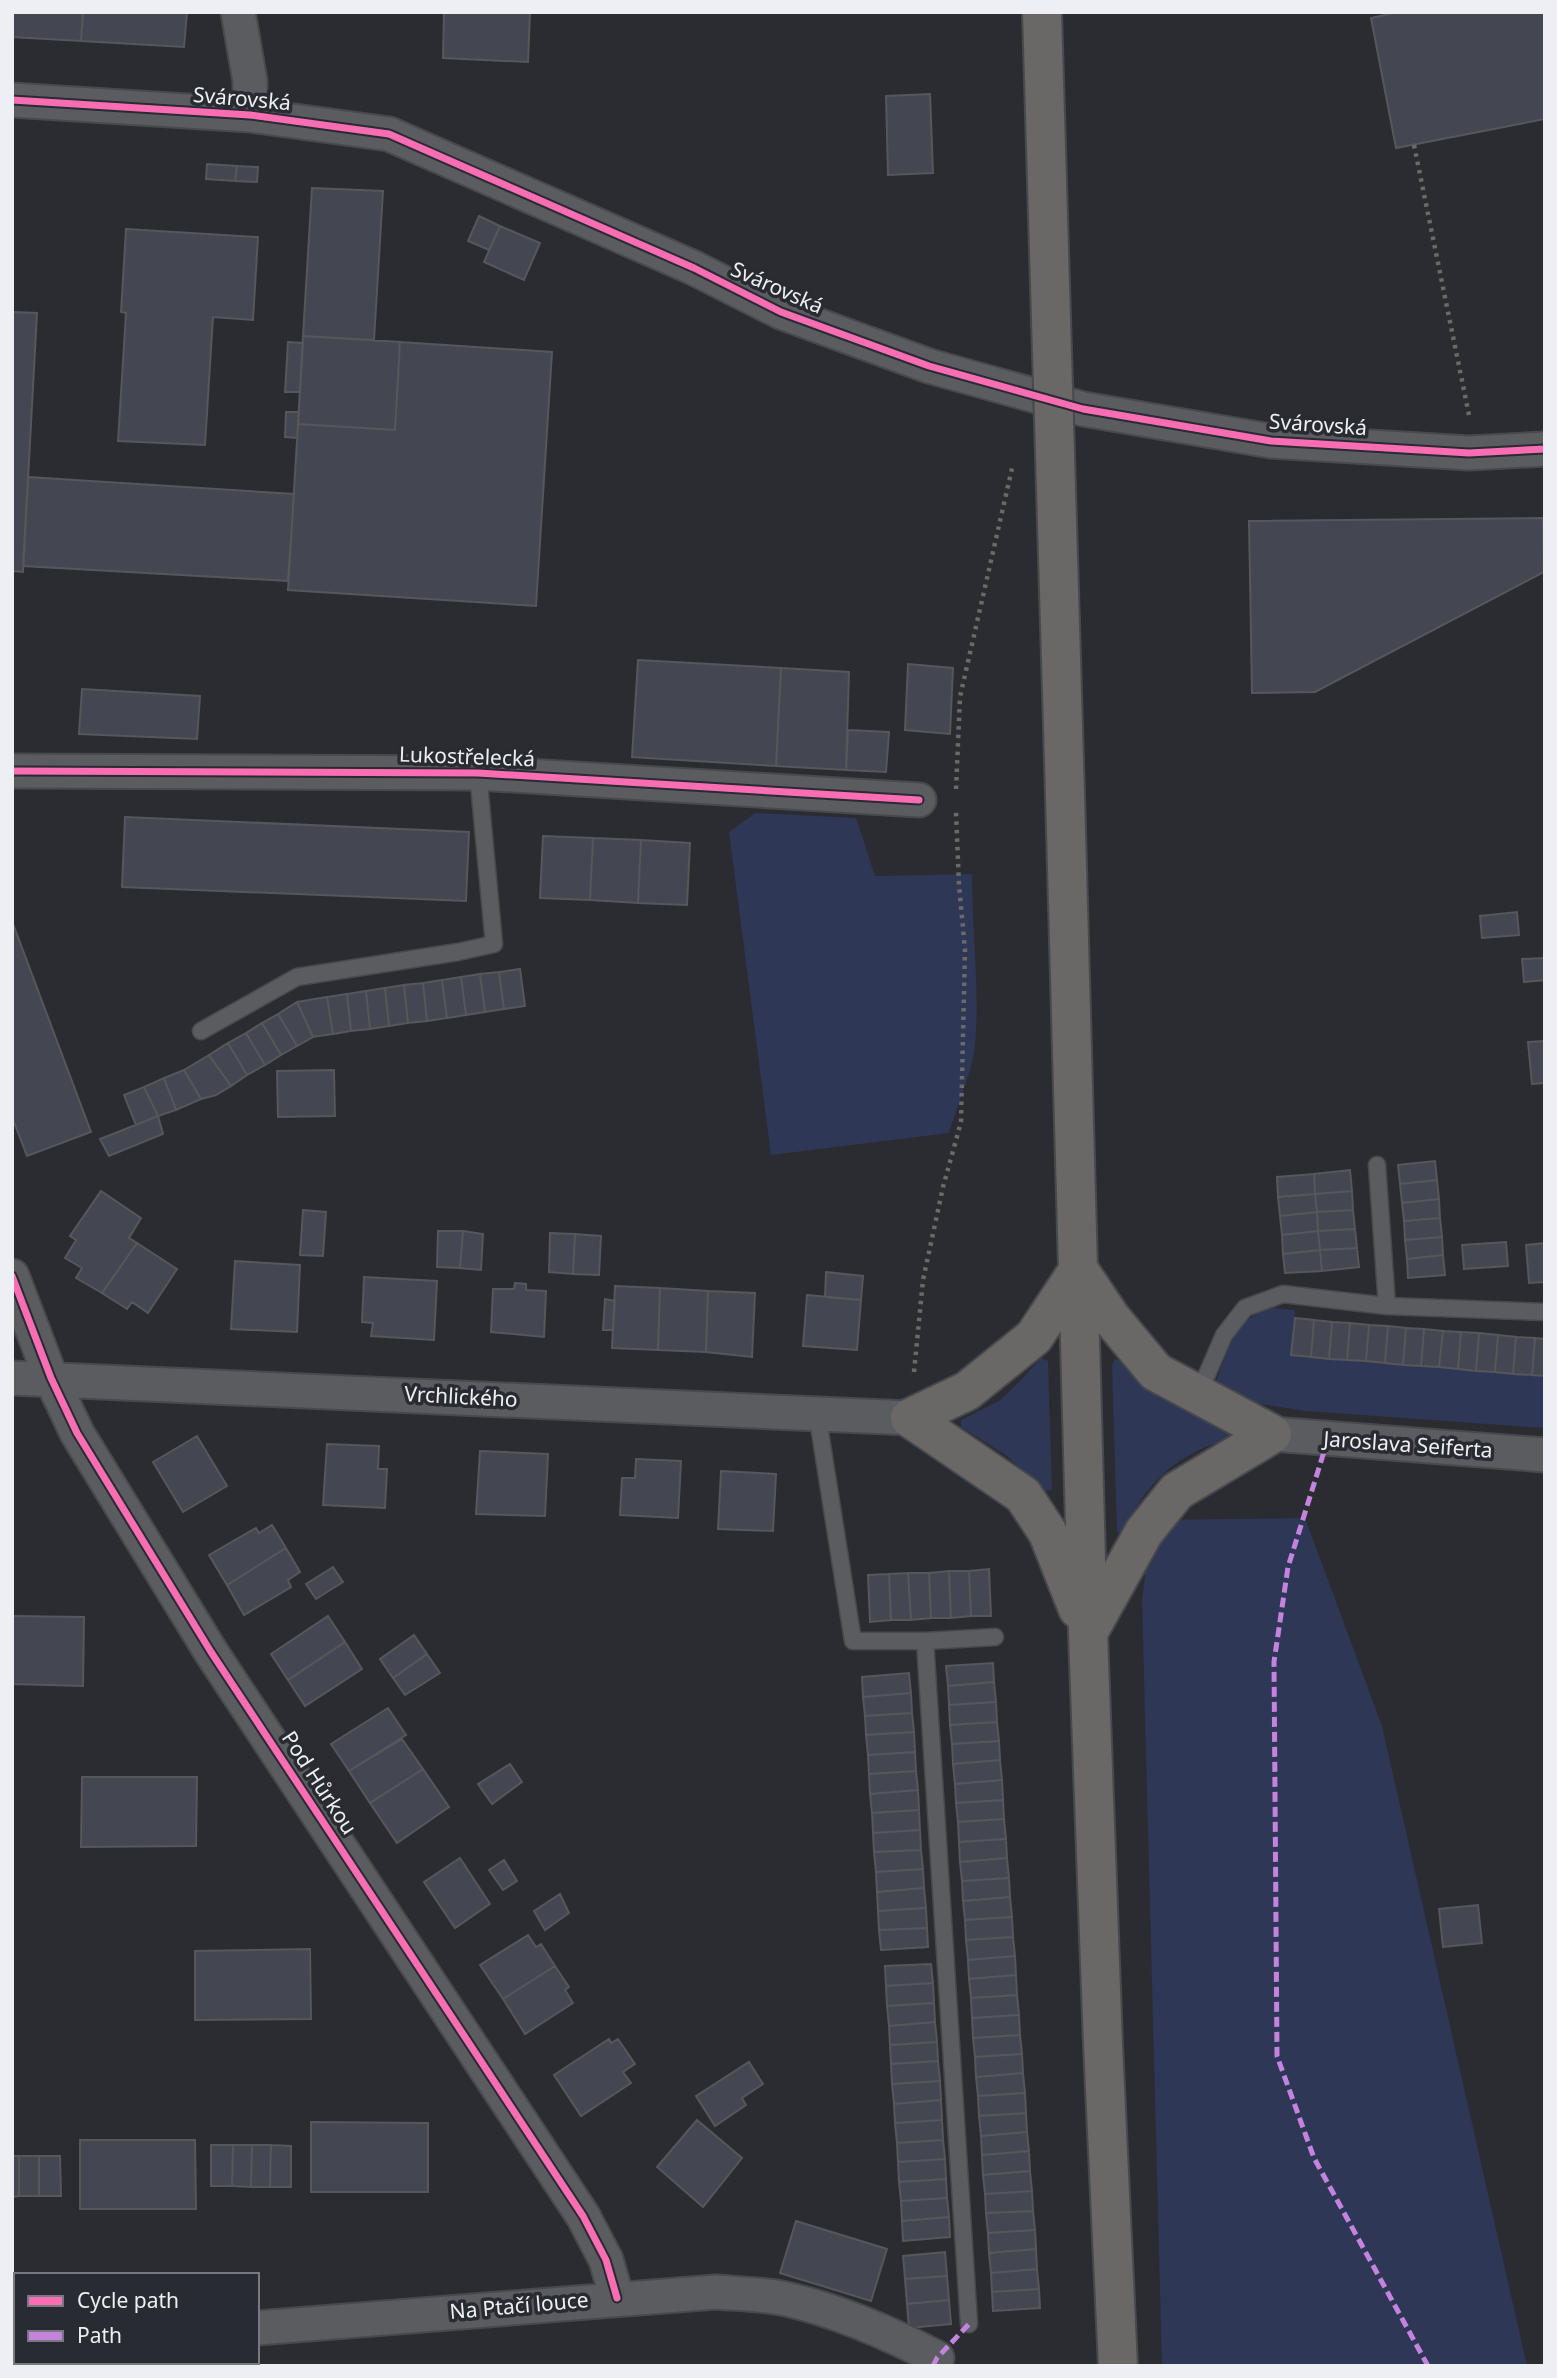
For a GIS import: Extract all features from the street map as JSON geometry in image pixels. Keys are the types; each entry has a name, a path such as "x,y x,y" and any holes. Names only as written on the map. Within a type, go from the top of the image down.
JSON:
{"main road":[{"path":"1042,12 1088,1633 1118,2366"},
{"path":"1079,1269 1111,1318 1156,1372 1272,1434"},
{"path":"910,1418 967,1391 1034,1338 1079,1269"},
{"path":"910,1418 1023,1495 1048,1533 1088,1633"},
{"path":"1088,1633 1144,1532 1177,1491 1272,1434"}],"street":[{"path":"238,12 250,81 250,115"},
{"name":"Svárovská","path":"12,100 250,115 390,134 694,268 780,312 929,366 1083,409 1271,440 1469,453 1545,449"},
{"name":"Lukostřelecká","path":"12,771 478,773 919,800"},
{"name":"Pod Hůrkou","path":"12,1276 51,1378 77,1433 211,1652 583,2216 606,2260 617,2298"},
{"name":"Vrchlického","path":"12,1378 910,1418"},
{"name":"Jaroslava Seiferta","path":"1272,1434 1545,1455"},
{"name":"Na Ptačí louce","path":"259,2328 716,2292 788,2300 891,2334 937,2357"}],"lane":[{"path":"201,1031 297,977 495,944 478,773"},
{"path":"1377,1166 1387,1306"},
{"path":"1198,1395 1224,1335 1245,1308 1283,1294 1387,1306 1545,1312"},
{"path":"817,1413 853,1642 925,1642 995,1637"},
{"path":"925,1642 969,2323"}],"path":[{"path":"1414,145 1470,419"},
{"path":"956,790 960,697 1013,462"},
{"path":"910,1418 923,1280 943,1187 961,1122 965,950 955,803"}],"shaded area":[{"path":"755,813 856,818 875,876 972,874 977,1003 975,1046 968,1077 949,1133 771,1155 729,832"},
{"path":"1274,1308 1295,1310 1292,1355 1545,1376 1545,1428 1306,1411 1261,1404 1214,1389 1228,1351 1241,1327 1250,1318"},
{"path":"1041,1358 1048,1361 1052,1490 1043,1491 1007,1456 961,1427 961,1420 999,1401"},
{"path":"1115,1359 1125,1364 1159,1395 1202,1419 1238,1431 1239,1439 1205,1447 1164,1473 1138,1506 1124,1533 1117,1532 1112,1365"},
{"path":"1305,1518 1382,1726 1527,2366 1162,2366 1142,1600 1152,1520"}],"building":[{"path":"12,12 83,12 81,41 12,37"},
{"path":"83,12 187,12 184,47 81,41"},
{"path":"444,12 530,12 528,62 443,58"},
{"path":"1398,12 1545,12 1545,119 1396,148 1371,18"},
{"path":"930,94 933,173 888,175 886,96"},
{"path":"207,164 237,166 235,181 206,179"},
{"path":"237,166 258,167 257,182 235,181"},
{"path":"312,188 383,191 374,340 303,336"},
{"path":"479,216 500,226 489,250 468,241"},
{"path":"500,226 540,243 524,280 484,262"},
{"path":"126,229 258,237 253,320 213,317 205,445 118,441 126,313 121,312"},
{"path":"12,312 37,313 23,572 12,571"},
{"path":"303,336 400,342 395,430 298,424"},
{"path":"288,342 303,343 300,392 285,392"},
{"path":"400,342 552,352 536,606 288,590 298,424 395,430"},
{"path":"286,412 299,412 297,438 285,437"},
{"path":"28,477 294,494 288,581 23,566"},
{"path":"1543,518 1544,572 1315,692 1252,693 1249,521"},
{"path":"638,660 781,668 776,766 632,757"},
{"path":"908,664 953,668 950,734 905,730"},
{"path":"781,668 849,672 846,770 776,766"},
{"path":"82,689 200,696 197,739 79,734"},
{"path":"848,730 889,732 886,772 846,770"},
{"path":"125,817 469,832 466,901 122,887"},
{"path":"543,836 593,838 590,900 540,898"},
{"path":"593,838 641,840 638,903 590,900"},
{"path":"641,840 690,843 687,905 638,903"},
{"path":"1517,912 1519,935 1482,938 1480,916"},
{"path":"12,921 91,1132 27,1156 12,1117"},
{"path":"1545,958 1545,980 1524,982 1522,959"},
{"path":"520,969 525,1006 504,1009 499,972"},
{"path":"499,972 504,1009 485,1012 480,974"},
{"path":"480,974 485,1012 466,1015 461,977"},
{"path":"461,977 466,1015 447,1018 442,980"},
{"path":"442,980 447,1018 427,1021 423,983"},
{"path":"423,983 427,1021 408,1023 404,985"},
{"path":"404,985 408,1023 389,1026 385,988"},
{"path":"385,988 389,1026 370,1029 366,991"},
{"path":"366,991 370,1029 351,1031 347,994"},
{"path":"347,994 351,1031 333,1034 327,997"},
{"path":"327,997 333,1034 313,1037 297,1002"},
{"path":"297,1002 313,1037 297,1046 278,1014"},
{"path":"278,1014 297,1046 281,1055 262,1023"},
{"path":"262,1023 281,1055 265,1065 246,1033"},
{"path":"246,1033 265,1065 247,1075 228,1043"},
{"path":"1545,1041 1545,1083 1532,1084 1528,1042"},
{"path":"228,1043 247,1075 231,1086 209,1055"},
{"path":"209,1055 231,1086 216,1095 201,1099 184,1070"},
{"path":"184,1070 201,1099 176,1110 164,1078"},
{"path":"334,1070 335,1116 278,1117 277,1071"},
{"path":"164,1078 176,1110 158,1116 144,1087"},
{"path":"144,1087 158,1116 136,1125 124,1095"},
{"path":"158,1116 163,1134 109,1156 100,1139"},
{"path":"1435,1161 1437,1180 1400,1184 1398,1165"},
{"path":"1350,1170 1352,1191 1315,1194 1314,1174"},
{"path":"1314,1174 1315,1194 1278,1197 1277,1177"},
{"path":"1437,1180 1439,1199 1402,1203 1400,1184"},
{"path":"101,1191 141,1218 129,1238 137,1243 102,1293 76,1278 82,1268 65,1258 76,1240 70,1236"},
{"path":"1352,1191 1353,1210 1317,1212 1315,1194"},
{"path":"1315,1194 1317,1212 1280,1216 1278,1197"},
{"path":"1439,1199 1440,1218 1404,1221 1402,1203"},
{"path":"303,1210 326,1212 323,1256 300,1255"},
{"path":"1353,1210 1355,1229 1318,1231 1317,1212"},
{"path":"1317,1212 1318,1231 1282,1235 1280,1216"},
{"path":"1440,1218 1442,1237 1405,1240 1404,1221"},
{"path":"1355,1229 1357,1248 1320,1250 1318,1231"},
{"path":"438,1231 463,1231 460,1268 437,1267"},
{"path":"463,1231 483,1234 481,1270 460,1268"},
{"path":"1318,1231 1320,1250 1283,1254 1282,1235"},
{"path":"550,1233 575,1234 573,1274 549,1272"},
{"path":"575,1234 601,1236 599,1275 573,1274"},
{"path":"1442,1237 1443,1255 1407,1259 1405,1240"},
{"path":"1506,1242 1508,1266 1464,1269 1462,1245"},
{"path":"137,1243 177,1269 148,1313 132,1302 127,1309 102,1293"},
{"path":"1545,1243 1545,1282 1529,1283 1526,1245"},
{"path":"1357,1248 1359,1267 1322,1271 1320,1250"},
{"path":"1320,1250 1322,1271 1285,1273 1283,1254"},
{"path":"1443,1255 1445,1275 1408,1278 1407,1259"},
{"path":"235,1261 300,1265 297,1332 231,1329"},
{"path":"826,1272 863,1276 861,1300 825,1297"},
{"path":"364,1277 437,1281 434,1340 371,1336 373,1323 362,1322"},
{"path":"515,1283 526,1284 526,1290 546,1291 544,1337 491,1332 493,1289 514,1289"},
{"path":"615,1286 660,1288 658,1350 612,1348"},
{"path":"660,1288 708,1291 706,1352 658,1350"},
{"path":"708,1291 755,1293 752,1357 706,1352"},
{"path":"807,1295 861,1300 857,1350 803,1346"},
{"path":"605,1299 615,1301 613,1330 603,1330"},
{"path":"1295,1318 1314,1320 1311,1357 1291,1355"},
{"path":"1314,1320 1332,1322 1329,1359 1311,1357"},
{"path":"1332,1322 1350,1323 1347,1360 1329,1359"},
{"path":"1350,1323 1369,1325 1366,1361 1347,1360"},
{"path":"1369,1325 1388,1326 1385,1363 1366,1361"},
{"path":"1388,1326 1406,1328 1403,1365 1385,1363"},
{"path":"1406,1328 1424,1329 1421,1366 1403,1365"},
{"path":"1424,1329 1443,1331 1439,1367 1421,1366"},
{"path":"1443,1331 1461,1332 1458,1369 1439,1367"},
{"path":"1461,1332 1479,1333 1476,1371 1458,1369"},
{"path":"1479,1333 1498,1335 1495,1372 1476,1371"},
{"path":"1498,1335 1516,1337 1513,1374 1495,1372"},
{"path":"1516,1337 1535,1338 1532,1375 1513,1374"},
{"path":"1535,1338 1545,1339 1545,1376 1532,1375"},
{"path":"197,1436 227,1486 183,1512 153,1462"},
{"path":"327,1444 379,1446 378,1469 387,1469 385,1508 323,1505"},
{"path":"480,1451 548,1454 545,1516 476,1514"},
{"path":"636,1459 681,1461 678,1518 620,1515 622,1478 635,1478"},
{"path":"721,1471 776,1474 773,1531 718,1529"},
{"path":"272,1525 286,1548 227,1585 209,1555 256,1528 259,1533"},
{"path":"286,1548 300,1572 288,1580 291,1587 244,1615 227,1585"},
{"path":"333,1567 343,1582 316,1599 306,1584"},
{"path":"989,1569 991,1616 971,1616 969,1571"},
{"path":"949,1571 969,1571 971,1616 951,1618"},
{"path":"949,1571 951,1618 931,1618 929,1573"},
{"path":"908,1573 911,1620 891,1620 889,1574"},
{"path":"908,1573 929,1573 931,1618 911,1620"},
{"path":"889,1574 891,1620 870,1622 868,1575"},
{"path":"12,1616 84,1617 83,1686 12,1684"},
{"path":"328,1616 345,1642 288,1680 271,1654"},
{"path":"414,1635 427,1654 393,1678 380,1659"},
{"path":"345,1642 362,1669 305,1706 288,1680"},
{"path":"427,1654 440,1673 405,1695 393,1678"},
{"path":"993,1663 994,1682 948,1686 946,1666"},
{"path":"909,1673 911,1693 863,1697 862,1677"},
{"path":"994,1682 996,1702 949,1705 948,1686"},
{"path":"911,1693 912,1713 865,1716 863,1697"},
{"path":"996,1702 997,1722 950,1725 949,1705"},
{"path":"388,1708 406,1735 349,1771 331,1744"},
{"path":"912,1713 914,1732 866,1735 865,1716"},
{"path":"997,1722 999,1741 952,1744 950,1725"},
{"path":"914,1732 915,1752 868,1755 866,1735"},
{"path":"402,1739 423,1769 370,1803 349,1771"},
{"path":"999,1741 1000,1760 953,1764 952,1744"},
{"path":"915,1752 916,1771 869,1774 868,1755"},
{"path":"1000,1760 1002,1780 955,1784 953,1764"},
{"path":"510,1764 522,1782 492,1804 478,1784"},
{"path":"423,1769 449,1807 397,1843 370,1803"},
{"path":"916,1771 918,1790 870,1794 869,1774"},
{"path":"82,1777 197,1777 196,1846 81,1847"},
{"path":"1002,1780 1003,1800 956,1803 955,1784"},
{"path":"918,1790 919,1810 872,1813 870,1794"},
{"path":"1003,1800 1004,1819 958,1822 956,1803"},
{"path":"919,1810 920,1830 873,1833 872,1813"},
{"path":"1004,1819 1006,1839 959,1842 958,1822"},
{"path":"920,1830 921,1850 874,1852 873,1833"},
{"path":"1006,1839 1007,1858 960,1862 959,1842"},
{"path":"921,1850 923,1869 876,1872 874,1852"},
{"path":"460,1858 490,1904 455,1928 424,1882"},
{"path":"1007,1858 1009,1878 962,1881 960,1862"},
{"path":"504,1860 517,1881 503,1890 489,1870"},
{"path":"923,1869 924,1888 877,1892 876,1872"},
{"path":"1009,1878 1010,1897 963,1901 962,1881"},
{"path":"924,1888 926,1908 878,1911 877,1892"},
{"path":"560,1894 569,1913 545,1930 534,1911"},
{"path":"1010,1897 1012,1917 965,1920 963,1901"},
{"path":"1478,1905 1482,1943 1443,1947 1439,1909"},
{"path":"926,1908 927,1928 879,1930 878,1911"},
{"path":"1012,1917 1013,1937 966,1940 965,1920"},
{"path":"927,1928 928,1947 881,1950 879,1930"},
{"path":"528,1935 536,1947 541,1944 555,1966 503,1999 480,1965"},
{"path":"1013,1937 1015,1956 968,1960 966,1940"},
{"path":"310,1949 311,2019 195,2020 195,1951"},
{"path":"1015,1956 1016,1975 969,1979 968,1960"},
{"path":"931,1964 933,1983 886,1986 885,1966"},
{"path":"555,1966 569,1987 565,1990 573,2003 525,2034 503,1999"},
{"path":"1016,1975 1017,1995 971,1998 969,1979"},
{"path":"933,1983 934,2003 887,2006 886,1986"},
{"path":"1017,1995 1019,2015 972,2018 971,1998"},
{"path":"934,2003 935,2022 889,2026 887,2006"},
{"path":"1019,2015 1020,2035 973,2038 972,2018"},
{"path":"935,2022 937,2042 890,2045 889,2026"},
{"path":"1020,2035 1022,2054 975,2057 973,2038"},
{"path":"609,2039 611,2043 618,2039 635,2064 623,2072 631,2083 581,2116 554,2075"},
{"path":"937,2042 938,2061 891,2064 890,2045"},
{"path":"1022,2054 1023,2073 976,2077 975,2057"},
{"path":"938,2061 940,2081 892,2084 891,2064"},
{"path":"749,2062 763,2084 742,2098 746,2105 715,2126 696,2096"},
{"path":"1023,2073 1025,2093 978,2096 976,2077"},
{"path":"940,2081 941,2100 894,2104 892,2084"},
{"path":"1025,2093 1026,2113 979,2116 978,2096"},
{"path":"941,2100 942,2120 895,2123 894,2104"},
{"path":"1026,2113 1027,2132 981,2136 979,2116"},
{"path":"697,2120 742,2158 703,2207 657,2167"},
{"path":"942,2120 943,2140 897,2143 895,2123"},
{"path":"311,2122 428,2123 428,2192 311,2192"},
{"path":"1027,2132 1029,2151 982,2155 981,2136"},
{"path":"80,2140 195,2140 196,2209 80,2209"},
{"path":"943,2140 945,2159 898,2162 897,2143"},
{"path":"211,2145 233,2145 232,2186 211,2186"},
{"path":"233,2145 252,2145 251,2187 232,2186"},
{"path":"252,2145 271,2145 270,2187 251,2187"},
{"path":"271,2145 291,2146 291,2187 270,2187"},
{"path":"1029,2151 1030,2171 983,2175 982,2155"},
{"path":"12,2156 19,2156 19,2196 12,2197"},
{"path":"19,2156 39,2156 39,2196 19,2196"},
{"path":"39,2156 60,2156 61,2196 39,2196"},
{"path":"945,2159 946,2179 899,2182 898,2162"},
{"path":"1030,2171 1032,2191 985,2194 983,2175"},
{"path":"946,2179 947,2198 901,2201 899,2182"},
{"path":"1032,2191 1033,2211 986,2213 985,2194"},
{"path":"947,2198 949,2217 902,2221 901,2201"},
{"path":"1033,2211 1035,2230 988,2233 986,2213"},
{"path":"949,2217 950,2237 903,2241 902,2221"},
{"path":"796,2221 887,2249 871,2301 780,2273"},
{"path":"1035,2230 1036,2249 989,2253 988,2233"},
{"path":"1036,2249 1037,2269 991,2273 989,2253"},
{"path":"945,2252 947,2276 905,2279 903,2256"},
{"path":"1037,2269 1039,2289 992,2292 991,2273"},
{"path":"947,2276 949,2300 907,2304 905,2279"},
{"path":"1039,2289 1040,2308 993,2311 992,2292"},
{"path":"949,2300 951,2324 909,2328 907,2304"}],"marked path":[{"path":"1328,1439 1288,1567 1274,1662 1277,2056 1314,2158 1428,2366"},
{"path":"933,2366 937,2358 969,2324"}],"cycle path":[{"path":"12,100 250,115 389,134 694,268 781,312 929,366 1083,409 1271,441 1469,453 1545,449"},
{"path":"12,771 478,773 919,800"},
{"path":"12,1276 51,1378 77,1433 211,1652 583,2216 606,2260 617,2298"}]}
